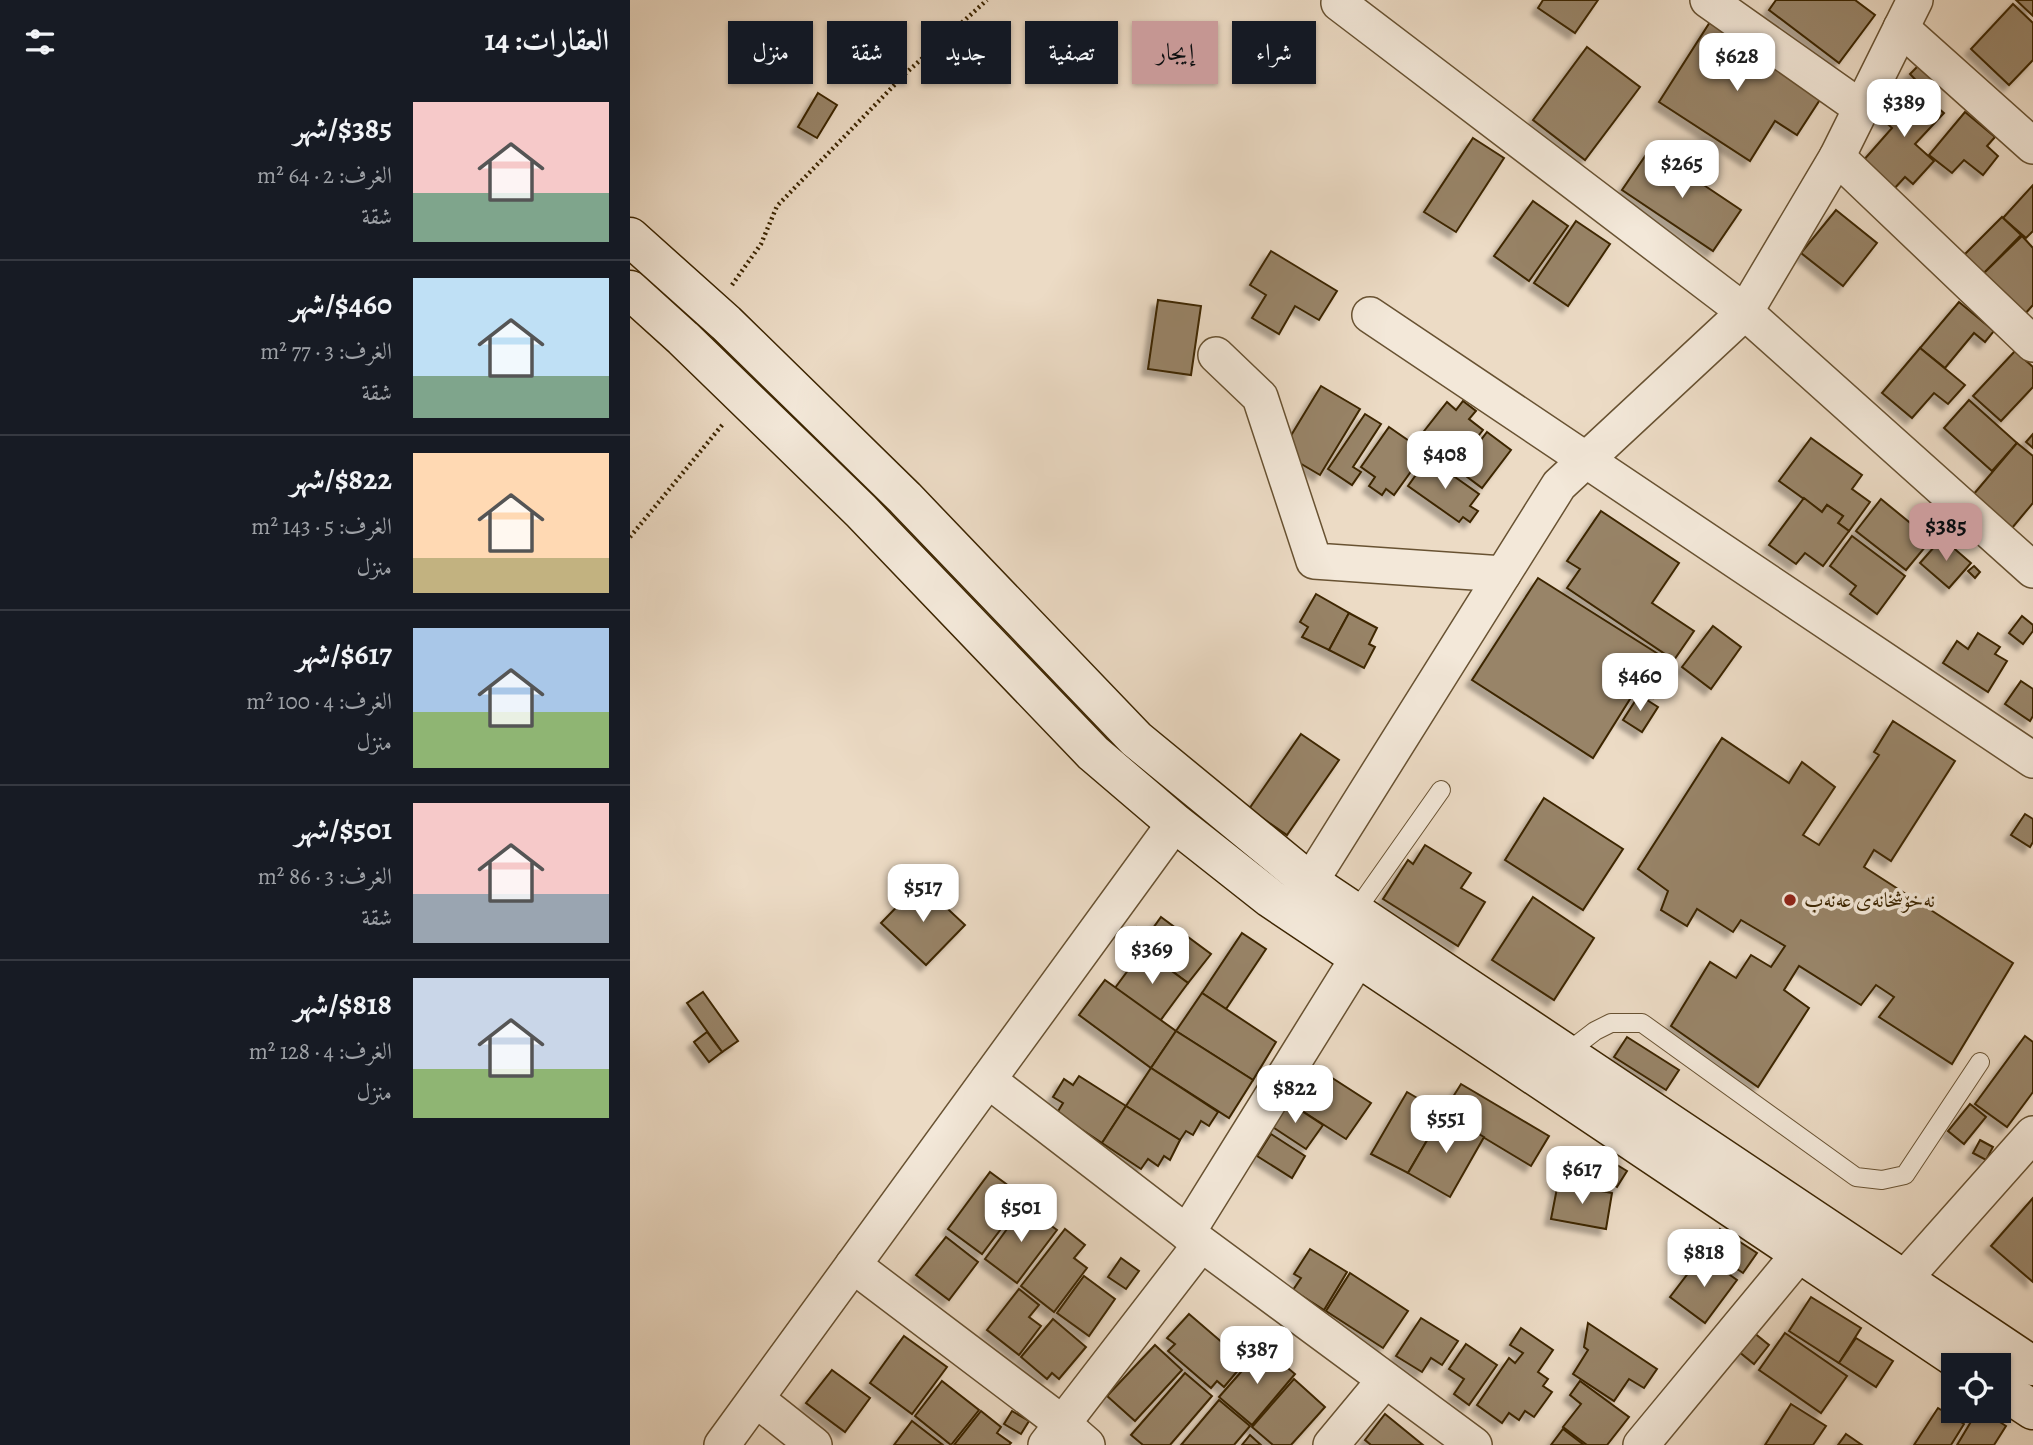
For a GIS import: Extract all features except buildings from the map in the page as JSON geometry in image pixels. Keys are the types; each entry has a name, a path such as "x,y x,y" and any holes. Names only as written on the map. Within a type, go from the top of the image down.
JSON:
{"street":[{"path":"1708,0 1861,108"},
{"path":"1339,4 1745,313 2033,570"},
{"path":"1310,881 1559,485 1745,313 1837,157 1908,14 2033,146"},
{"path":"1837,157 2033,344"},
{"path":"630,237 713,312 905,498 1136,739 1310,881 1355,912 1555,1068 1800,1253 1948,1353"},
{"path":"630,290 684,338 861,511 1093,753 1175,823 1270,898 1358,958 1555,1068 1904,1279 2033,1366"},
{"path":"1370,315 2033,760"},
{"path":"1216,355 1260,397 1314,561 1503,574"},
{"path":"722,1445 1175,823"},
{"path":"853,1265 1065,1438 1194,1239 1358,958"},
{"path":"988,1080 1194,1239 1474,1445"},
{"path":"1904,1279 2033,1134"},
{"path":"1653,1441 1800,1253"},
{"path":"1331,1445 1385,1380"},
{"path":"2011,1396 2033,1410"},
{"path":"757,1399 814,1445"}],"lane":[{"path":"1355,912 1441,790"},
{"path":"1555,1068 1595,1031 1611,1023 1642,1023 1856,1177 1881,1180 1905,1175 1980,1062"}],"path":[{"path":"713,312 761,244 777,206 906,74 987,0"},
{"path":"630,537 745,397"}],"place":[{"name":"نەخۆشخانەی عەنەب","path":"1790,900"}]}
